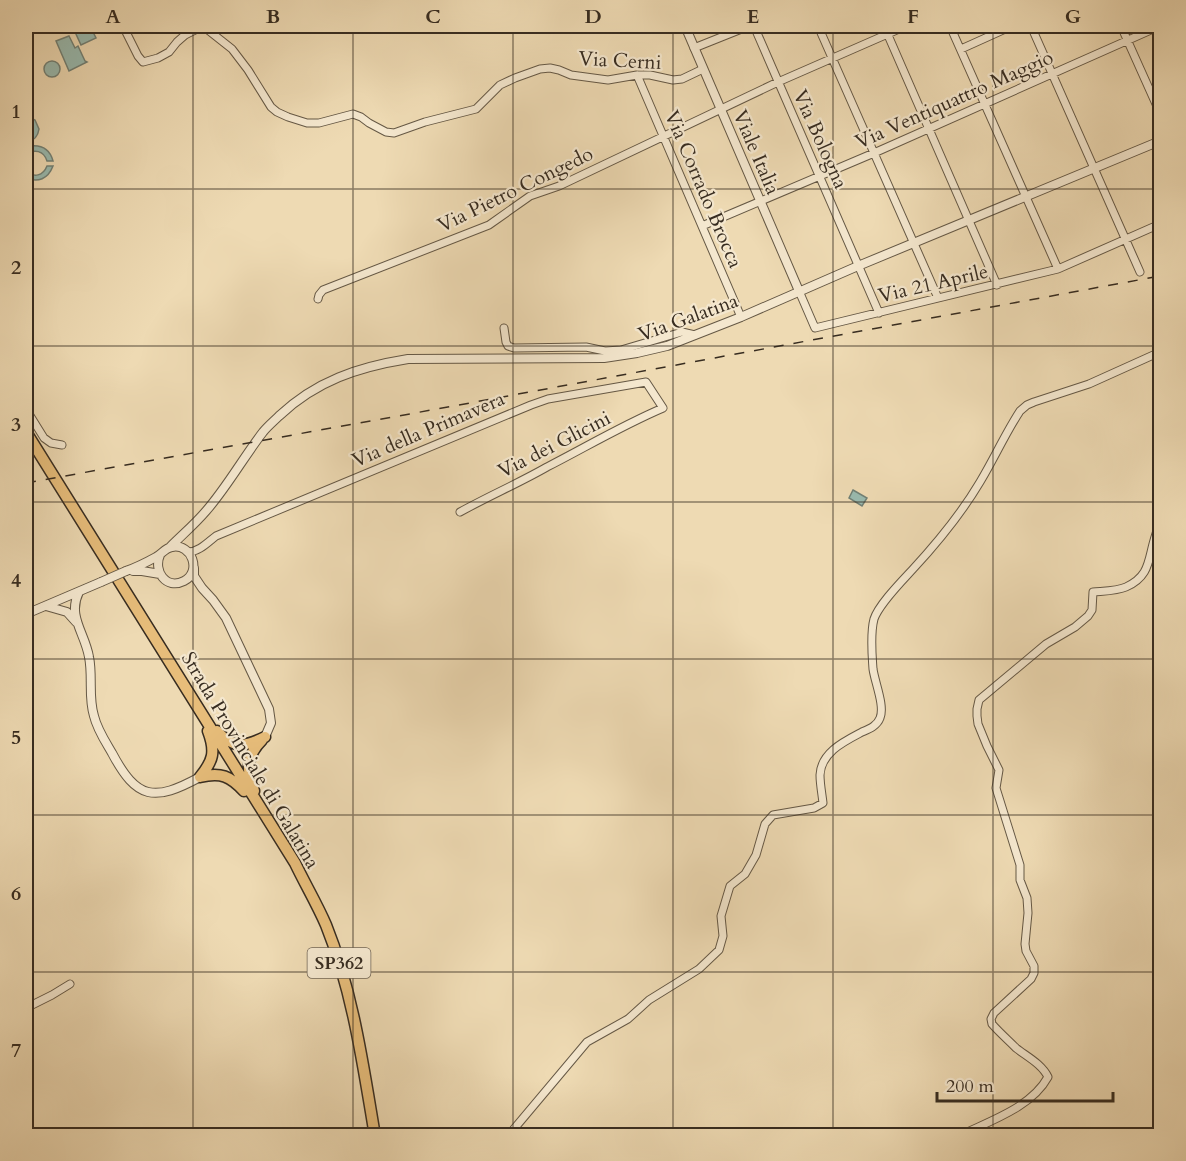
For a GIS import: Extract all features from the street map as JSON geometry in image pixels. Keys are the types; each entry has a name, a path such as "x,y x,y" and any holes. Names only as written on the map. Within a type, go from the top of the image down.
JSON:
{"main road":[{"name":"Strada Provinciale di Galatina","path":"26,432 295,863 326,925 352,1008 375,1136"},
{"path":"200,710 223,738 237,744 251,744 265,737"},
{"path":"200,710 213,750 209,766 200,777"},
{"path":"259,806 248,770 249,757 256,745 265,737"},
{"path":"200,777 213,774 226,776 235,781 259,806"}],"street":[{"name":"Viale Italia","path":"685,26 798,291"},
{"path":"694,48 751,26"},
{"name":"Via Bologna","path":"751,26 778,82 879,313"},
{"path":"818,26 938,298"},
{"path":"884,26 997,285"},
{"name":"Via Pietro Congedo","path":"318,299 323,291 489,225 530,196 559,186 778,82 906,26"},
{"path":"950,26 1058,269"},
{"path":"961,49 1012,26"},
{"path":"1031,26 1140,272"},
{"path":"1121,26 1161,113"},
{"name":"Via Ventiquattro Maggio","path":"702,226 1161,26"},
{"name":"Via Cerni","path":"125,30 143,62 169,52 185,35 195,30 201,28 208,30 232,49 271,107 277,112 307,123 319,123 352,114 394,134 425,122 476,109 500,85 540,69 550,68 572,75 608,80 637,75 682,79 703,69"},
{"name":"Via Corrado Brocca","path":"637,75 741,317"},
{"name":"Via Galatina","path":"170,547 208,509 264,431 285,411 306,394 358,369 408,359 604,358 667,346 1161,141"},
{"name":"Via 21 Aprile","path":"798,291 815,328 1058,269 1161,225"},
{"path":"504,328 506,342 508,346 514,348 586,347 605,351 621,350 682,332 695,334"},
{"path":"508,1136 587,1042 628,1019 649,1000 699,969 719,950 723,936 721,916 730,886 745,874 756,855 765,824 772,815 814,808 823,803 820,775 827,758 840,744 879,721 880,705 873,669 873,629 878,611 962,509 1020,411 1034,402 1089,384 1161,352"},
{"name":"Via della Primavera","path":"170,547 177,546 194,552 216,536 548,399 646,382 663,408"},
{"name":"Via dei Glicini","path":"460,512 663,408"},
{"path":"26,409 44,438 62,446"},
{"path":"959,1136 1024,1103 1048,1077 1042,1068 1017,1049 992,1024 991,1019 1031,979 1034,966 1025,944 1027,898 1020,880 1020,866 996,788 999,770 978,724 977,709 980,700 1046,644 1075,627 1088,616 1092,610 1093,592 1125,587 1138,580 1149,564 1161,521"},
{"name":"Via Galatina","path":"186,550 184,540 190,529"},
{"path":"26,614 126,571 160,555 170,547"},
{"path":"181,582 190,575 203,547"},
{"path":"186,550 193,558 194,576 226,618 269,709 271,723 265,737"},
{"path":"160,555 157,565 160,574 168,581 202,588"},
{"path":"126,571 160,574"},
{"path":"70,610 79,592"},
{"path":"64,598 85,642 89,658 93,715 99,731 122,772 141,790 153,793 164,793 180,788 200,777"},
{"path":"46,606 70,610"},
{"path":"26,1008 52,996 70,984"}],"water":[{"path":"90,26 96,38 81,45 75,32"},
{"path":"69,36 75,48 78,46 87,62 69,71 56,41"},
{"path":"52,61 58,63 60,69 58,75 52,77 46,75 44,69 46,63"},
{"path":"26,116 35,120 39,129 35,138 26,143"},
{"path":"31,146 45,149 53,161 47,161 44,155 38,152 26,155 26,148"},
{"path":"47,166 53,166 42,179 26,178 26,171 32,175 38,175"},
{"path":"853,490 867,498 862,506 849,498"}],"railway":[{"path":"26,483 1160,276"}]}
